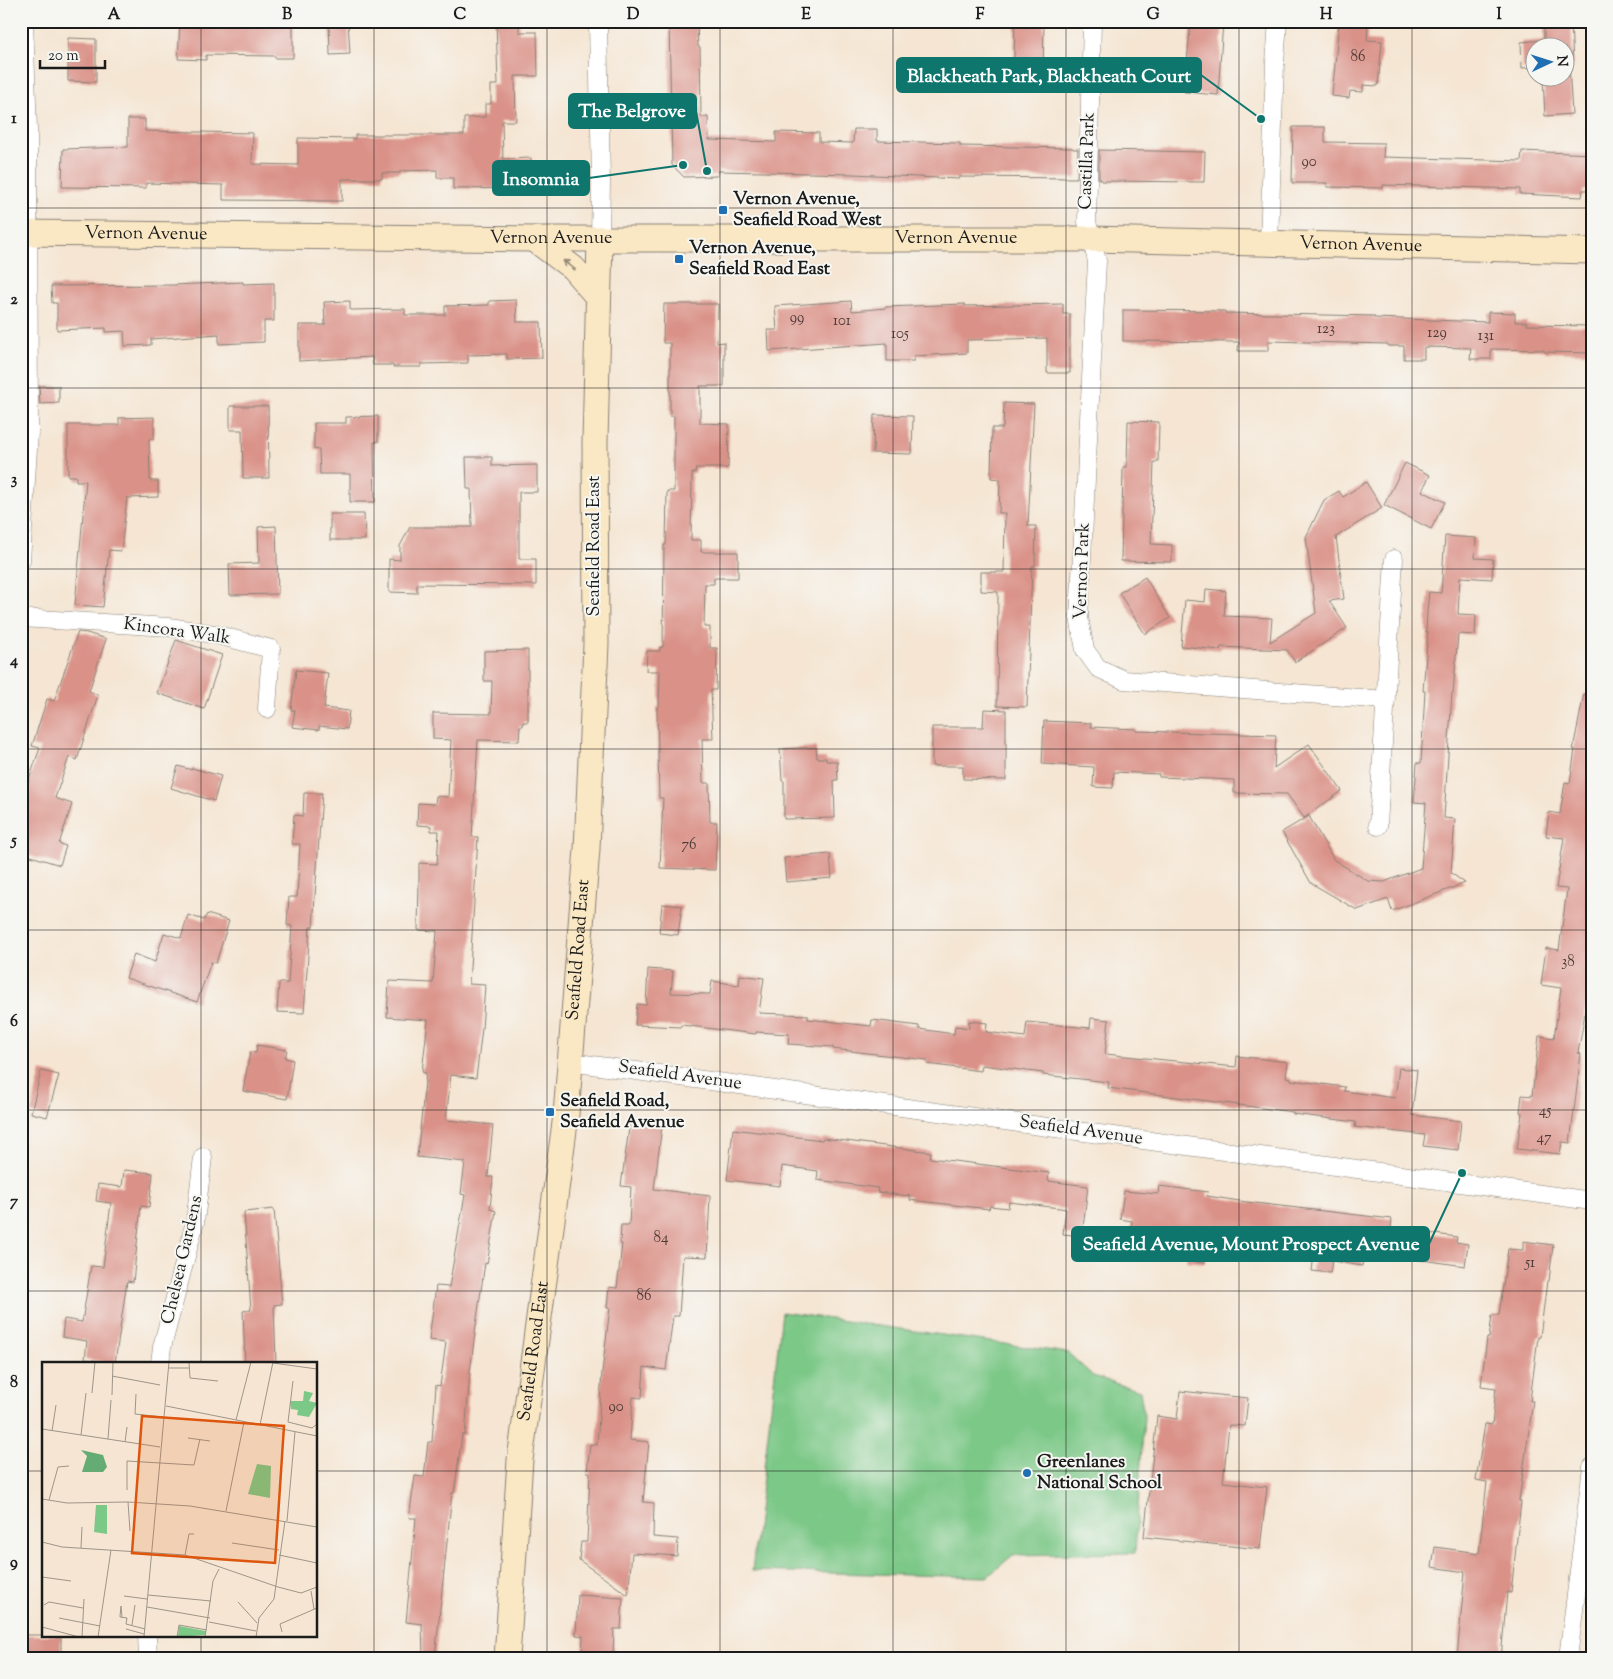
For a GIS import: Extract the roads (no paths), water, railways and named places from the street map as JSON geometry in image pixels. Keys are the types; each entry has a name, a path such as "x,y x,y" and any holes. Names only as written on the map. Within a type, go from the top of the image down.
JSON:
{"main road":[{"name":"Vernon Avenue","path":"25,233 534,239 1091,240 1592,251"},
{"path":"534,239 573,268 598,297"},
{"name":"Seafield Road East","path":"507,1658 520,1460 566,1116 587,848 596,644 595,443 600,239"}],"street":[{"path":"21,561 29,432 25,233 28,130 24,21"},
{"path":"598,21 601,183 600,239"},
{"name":"Castilla Park","path":"1091,240 1087,222 1092,21"},
{"path":"1269,244 1278,21"},
{"name":"Vernon Park","path":"1091,240 1097,261 1079,617 1085,650 1098,668 1124,680 1386,700"},
{"path":"1378,826 1394,559"},
{"name":"Kincora Walk","path":"21,618 169,627 214,634 272,649 267,709"},
{"name":"Seafield Avenue","path":"570,1062 1592,1201"},
{"name":"Chelsea Gardens","path":"160,1362 162,1347 195,1222 203,1156"},
{"path":"1568,1658 1592,1467"},
{"path":"147,1636 148,1658"}],"place":[{"name":"Blackheath Park, Blackheath Court","path":"1261,119"},
{"name":"Insomnia","path":"683,165"},
{"name":"The Belgrove","path":"707,171"},
{"name":"Vernon Avenue, Seafield Road West","path":"723,210"},
{"name":"Vernon Avenue, Seafield Road East","path":"679,259"},
{"name":"Seafield Road, Seafield Avenue","path":"550,1112"},
{"name":"Seafield Avenue, Mount Prospect Avenue","path":"1462,1173"},
{"name":"Greenlanes National School","path":"1027,1473"}]}
